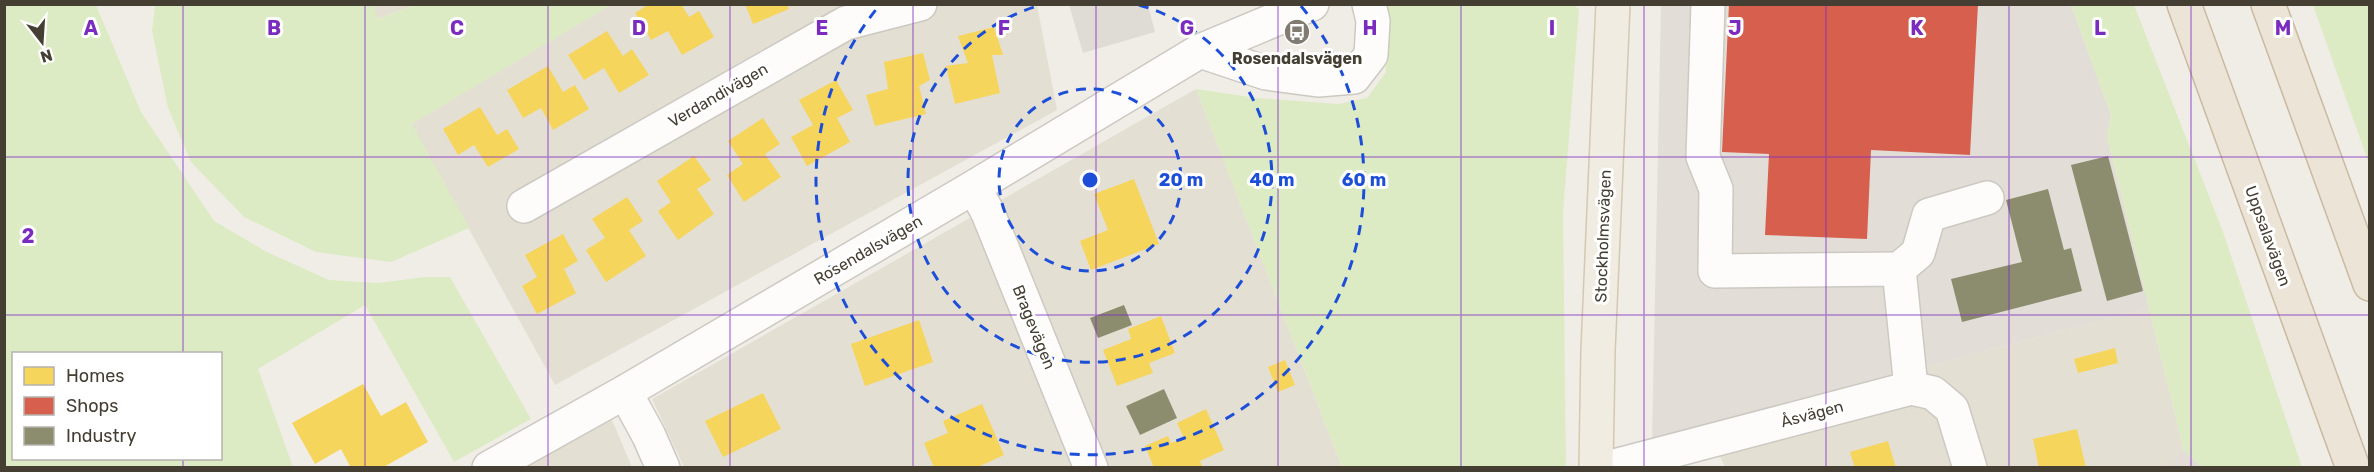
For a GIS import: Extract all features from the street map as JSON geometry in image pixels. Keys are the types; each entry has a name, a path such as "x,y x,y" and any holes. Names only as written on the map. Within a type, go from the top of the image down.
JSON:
{"highway":[{"name":"Uppsalavägen","path":"2184,4 2353,468"},
{"path":"2268,4 2370,284"}],"main road":[{"name":"Stockholmsvägen","path":"1596,468 1599,339 1614,4"}],"street":[{"name":"Verdandivägen","path":"524,206 846,23 920,4"},
{"name":"Rosendalsvägen","path":"489,468 625,392 1266,13 1312,4"},
{"path":"1200,51 1266,73 1318,80 1354,77 1371,55 1373,21 1369,4"},
{"path":"1708,4 1703,157 1716,189 1715,271 1899,269 1918,253 1929,215 1987,198"},
{"name":"Bragevägen","path":"974,187 988,213 1092,468"},
{"path":"1899,269 1911,388 1933,393 1952,409 1970,468"},
{"name":"Åsvägen","path":"1607,468 1911,388"},
{"path":"625,392 663,468"}],"shaded area":[{"path":"373,4 415,5 377,19"},
{"path":"611,4 1037,5 1057,110 555,385 411,124"},
{"path":"1069,5 1148,5 1155,32 1083,53"},
{"path":"1661,5 2071,5 2111,115 2107,137 2149,308 1652,439"},
{"path":"1196,89 1342,467 684,467 652,399"},
{"path":"2149,308 2184,451 2165,468 1725,467 1705,425"},
{"path":"612,420 632,467 525,467"},
{"path":"2184,451 2202,467 2165,467"}],"green space":[{"path":"1574,4 1579,10 1563,213 1566,467 1342,467 1196,89 1257,98 1338,104 1367,98 1386,72 1383,5"},
{"path":"4,5 96,5 141,112 214,221 267,252 329,280 378,283 425,277 450,277 531,419 454,462 365,305 258,369 293,467 5,467"},
{"path":"155,5 373,5 378,19 415,5 611,5 412,124 469,228 391,262 316,252 244,217 191,162 168,108 152,31"},
{"path":"2071,5 2134,5 2222,229 2302,467 2202,467 2184,451 2107,137 2111,115"},
{"path":"2313,5 2369,5 2369,164"}],"building: Homes":[{"path":"649,4 681,4 689,17 699,11 714,37 682,55 668,31 651,40 635,13"},
{"path":"745,4 787,4 789,9 753,24"},
{"path":"994,27 1003,55 992,55 1000,93 955,104 946,66 968,63 958,36"},
{"path":"607,31 623,56 632,49 649,75 619,93 604,68 584,80 568,55"},
{"path":"923,53 930,80 919,86 926,114 875,126 866,95 888,89 884,62"},
{"path":"548,66 563,92 575,85 589,109 553,130 541,108 523,118 507,90"},
{"path":"836,80 853,110 837,118 850,142 807,166 791,137 813,125 799,100"},
{"path":"480,107 497,135 507,129 519,149 488,167 474,145 458,155 443,129"},
{"path":"763,118 780,144 765,154 781,177 744,202 727,175 743,164 728,141"},
{"path":"694,156 711,180 697,189 714,214 678,240 658,211 671,202 657,181"},
{"path":"1134,179 1159,244 1091,270 1080,241 1108,230 1094,194"},
{"path":"627,197 643,221 629,230 646,256 606,282 586,250 605,238 592,219"},
{"path":"563,234 578,261 564,269 576,293 537,314 522,286 537,277 525,255"},
{"path":"1161,316 1175,353 1149,363 1153,373 1117,386 1103,350 1131,339 1128,329"},
{"path":"919,320 933,362 865,386 851,344"},
{"path":"2115,348 2118,363 2078,373 2074,359"},
{"path":"1285,360 1295,385 1278,392 1268,367"},
{"path":"363,384 381,416 406,402 428,442 382,468 351,468 341,449 315,464 292,423"},
{"path":"763,393 781,429 723,457 705,421"},
{"path":"982,404 1004,455 976,468 934,468 924,443 948,433 943,421"},
{"path":"1206,409 1224,450 1200,461 1202,466 1199,468 1154,468 1145,446 1168,436 1171,443 1184,438 1177,423"},
{"path":"2077,429 2086,468 2039,468 2033,439"},
{"path":"1888,441 1896,468 1855,468 1850,452"}],"building: Shops":[{"path":"1729,4 1978,4 1970,155 1871,150 1867,239 1765,235 1769,154 1722,152"}],"building: Industry":[{"path":"2108,156 2143,291 2107,301 2071,165"},
{"path":"2048,189 2064,250 2071,248 2082,291 1962,322 1951,279 2022,262 2006,200"},
{"path":"1124,305 1132,325 1098,338 1090,318"},
{"path":"1164,389 1177,418 1140,435 1126,406"}],"place":[{"name":"Rosendalsvägen","path":"1297,32"}]}
